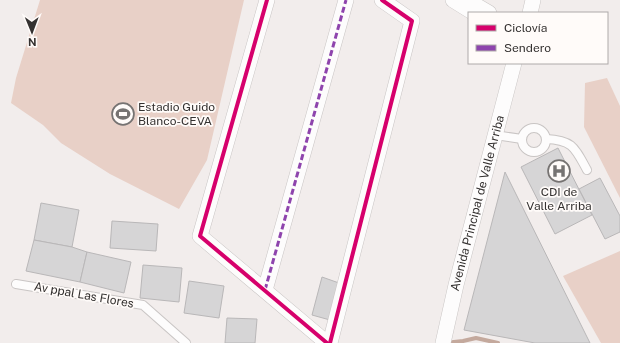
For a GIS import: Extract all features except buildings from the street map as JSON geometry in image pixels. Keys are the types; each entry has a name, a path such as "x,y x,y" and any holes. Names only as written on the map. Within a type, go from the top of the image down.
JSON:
{"street":[{"path":"267,0 200,236 327,343"},
{"path":"265,290 346,0"},
{"path":"330,343 412,21 382,0"},
{"path":"453,0 472,12"},
{"path":"467,0 487,12"},
{"path":"530,12 533,0"},
{"name":"Avenida Principal de Valle Arriba","path":"443,343 456,285 514,64"}],"lane":[{"path":"534,128 542,131 546,139 543,148 536,152 527,150 524,147 522,139 526,131 534,128"},
{"path":"495,134 522,139"},
{"path":"546,139 559,140 570,144 577,152 587,170"},
{"name":"Av ppal Las Flores","path":"16,284 143,305 186,343"}],"shaded area":[{"name":"Estadio Guido Blanco-CEVA","path":"40,0 244,0 207,160 179,209 110,174 61,143 43,125 11,103 16,78"},
{"path":"607,78 620,106 620,198 584,127 585,83"},
{"path":"620,251 620,343 601,343 563,276"}],"waterway":[{"path":"445,343 476,338 498,343"}],"marked path":[{"path":"265,290 346,0"}],"cycle path":[{"path":"267,0 200,236 327,343"},
{"path":"330,343 412,21 382,0"}],"place":[{"name":"Estadio Guido Blanco-CEVA","path":"123,114"},
{"name":"CDI de Valle Arriba","path":"559,171"}]}
